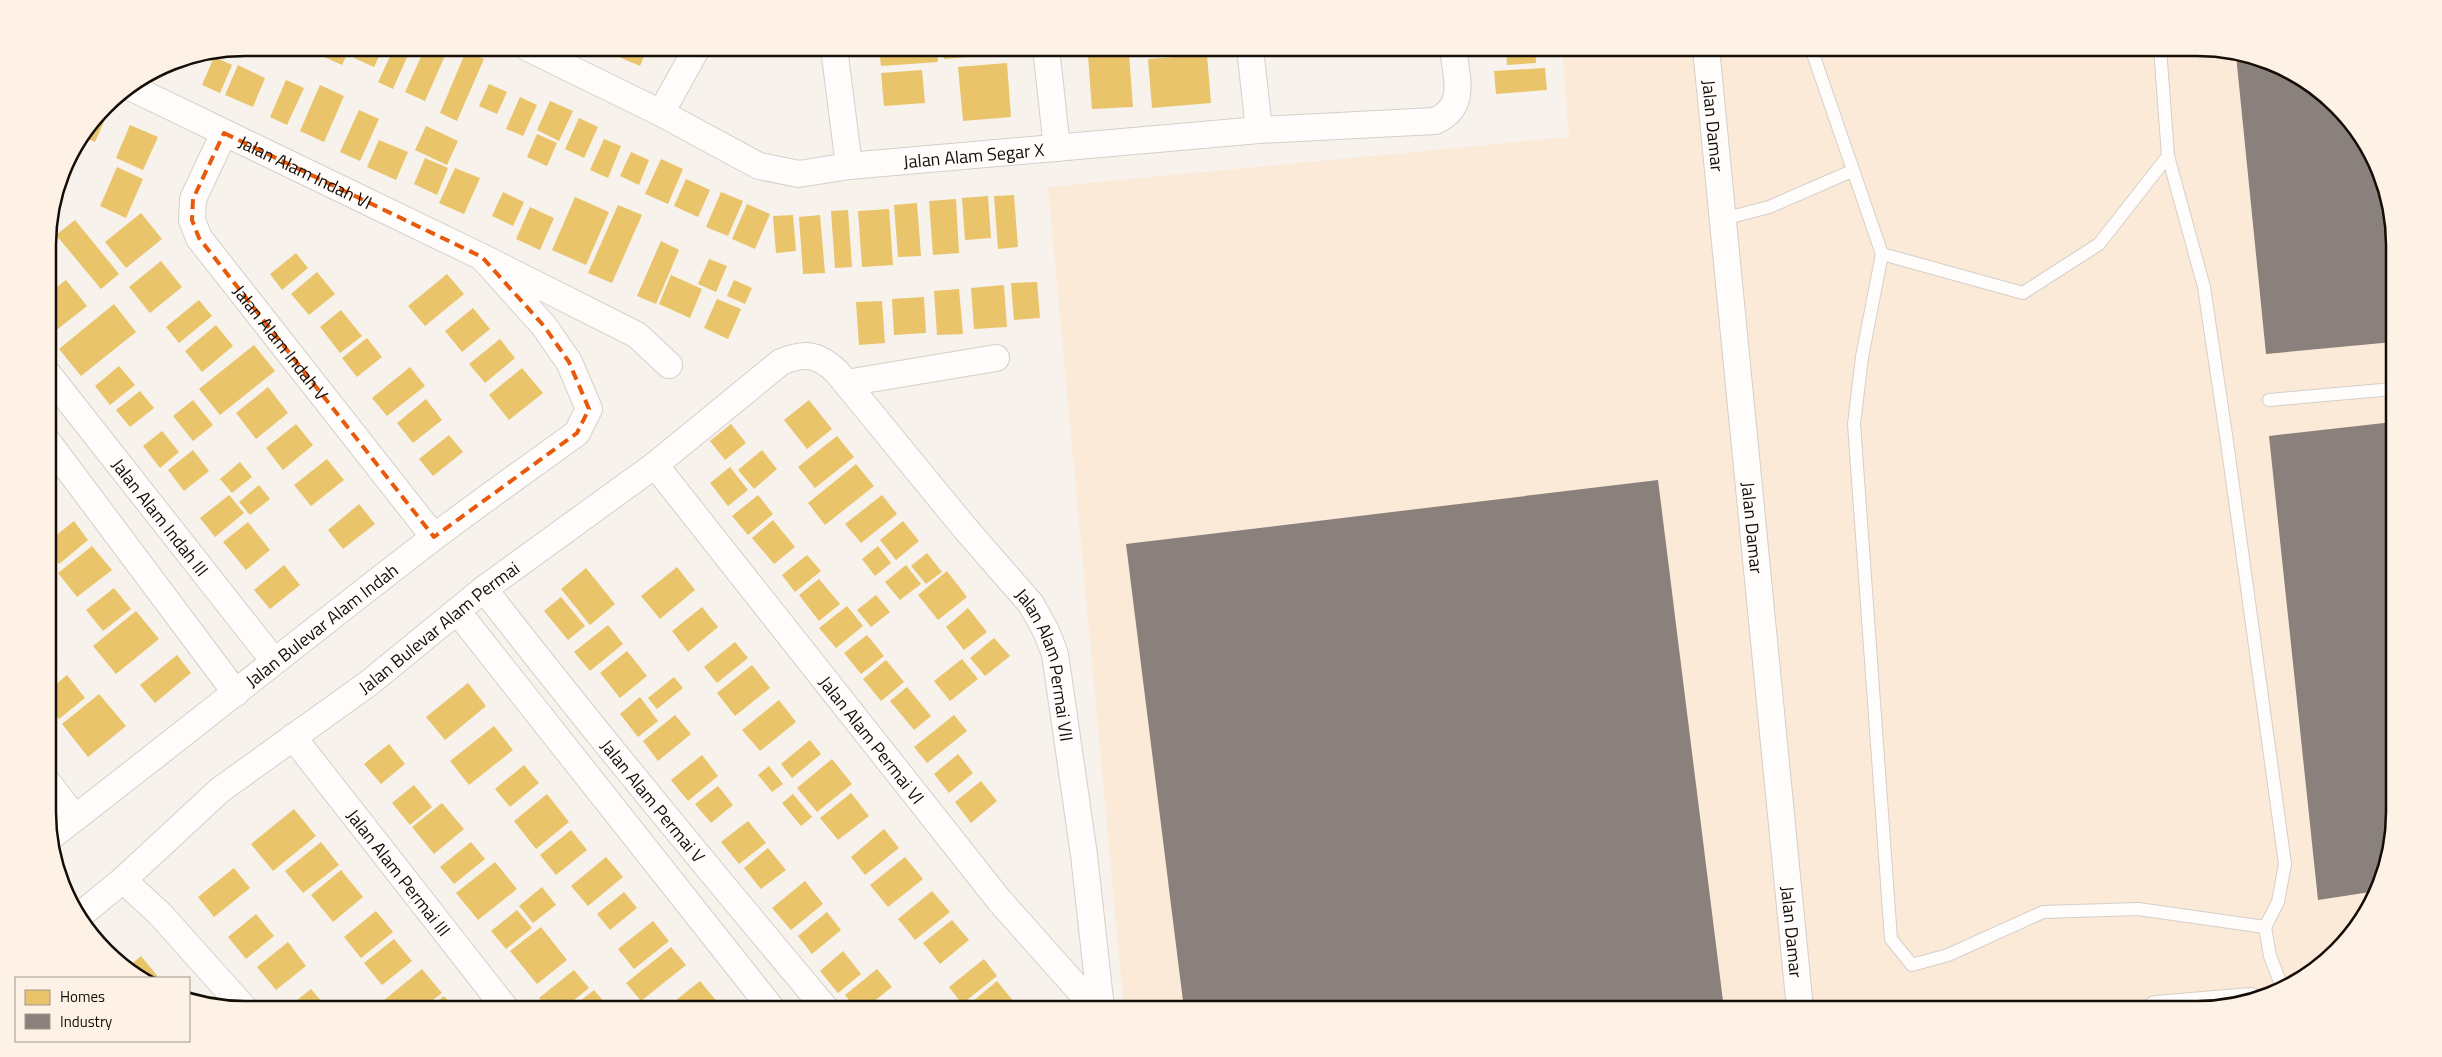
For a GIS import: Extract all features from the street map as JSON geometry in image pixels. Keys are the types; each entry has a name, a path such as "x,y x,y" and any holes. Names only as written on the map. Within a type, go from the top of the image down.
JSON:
{"street":[{"name":"Jalan Alam Segar X","path":"544,56 661,113 759,166 799,174 849,166 1258,130 1435,121 1448,115 1458,99 1455,56"},
{"path":"661,113 693,56"},
{"path":"835,56 849,166"},
{"path":"1047,56 1057,148"},
{"path":"1251,56 1258,130"},
{"name":"Jalan Damar","path":"1707,56 1799,1001"},
{"name":"Jalan Alam Indah VI","path":"137,90 482,257 637,336 669,365"},
{"name":"Jalan Alam Indah V","path":"224,133 194,200 192,220 199,238 434,537"},
{"name":"Jalan Alam Indah VI","path":"482,257 544,326 569,362 589,409"},
{"name":"Jalan Bulevar Alam Permai","path":"85,911 123,880 220,790 369,683 484,588 655,465 781,362 795,356 810,356"},
{"name":"Jalan Alam Permai VII","path":"810,356 824,360 846,384 964,527 1031,604 1046,631 1055,654 1084,855 1100,1001"},
{"path":"846,384 996,358"},
{"name":"Jalan Alam Indah III","path":"56,384 274,661"},
{"name":"Jalan Bulevar Alam Indah","path":"58,831 434,537 577,433 589,409"},
{"path":"56,453 236,693"},
{"name":"Jalan Alam Permai VI","path":"655,465 999,900 1089,1001"},
{"name":"Jalan Alam Permai V","path":"484,588 561,688 659,809 819,1001"},
{"name":"Jalan Alam Permai V","path":"457,611 766,1001"},
{"name":"Jalan Alam Permai III","path":"293,737 499,1001"},
{"path":"56,793 75,818"},
{"path":"123,880 160,914 237,1000"}],"lane":[{"path":"1814,56 1882,254 1862,356 1854,424 1891,939 1912,965 1948,955 2043,912 2138,909 2265,927"},
{"path":"2161,56 2168,156 2204,287 2229,451 2285,864 2278,902 2265,927 2270,956 2280,981"},
{"path":"1882,254 2023,293 2100,244 2168,156"},
{"path":"1724,219 1769,208 1852,171"},
{"path":"2269,400 2386,390"}],"highlighted area":[{"path":"224,133 482,257 544,326 569,362 589,409 577,433 434,537 199,238 192,220 193,199"}],"shaded area":[{"path":"1563,56 2197,56 2222,58 2258,66 2285,79 2381,204 2386,245 2386,812 2384,837 2376,873 2366,895 2347,927 2321,954 2302,969 2258,991 2222,999 2197,1001 1123,1001 1048,187 1569,137"}],"building: Homes":[{"path":"322,56 346,56 342,65"},
{"path":"355,56 379,56 374,67 354,58"},
{"path":"390,56 407,56 393,89 378,82"},
{"path":"421,56 445,56 425,101 405,92"},
{"path":"464,56 477,56 484,59 457,121 440,113"},
{"path":"617,56 644,56 640,66"},
{"path":"880,56 938,56 938,62 881,66"},
{"path":"944,56 969,57 944,59"},
{"path":"1088,56 1129,56 1133,107 1092,109"},
{"path":"1207,56 1211,103 1152,108 1148,59"},
{"path":"1506,56 1536,56 1536,63 1507,65"},
{"path":"217,58 232,65 220,93 202,85 213,59"},
{"path":"1007,63 1011,117 963,121 958,67"},
{"path":"238,65 265,78 253,107 225,95"},
{"path":"1545,68 1547,90 1496,94 1494,71"},
{"path":"922,70 925,103 884,106 881,73"},
{"path":"286,80 304,88 287,125 270,117"},
{"path":"489,84 507,92 497,114 479,106"},
{"path":"320,85 344,96 324,142 300,131"},
{"path":"520,97 537,105 523,136 506,129"},
{"path":"550,101 573,111 559,141 537,130"},
{"path":"359,110 379,119 360,161 340,152"},
{"path":"579,118 598,127 584,158 565,149"},
{"path":"105,119 95,142 89,139"},
{"path":"130,125 158,137 143,170 116,158"},
{"path":"426,126 458,141 447,165 415,150"},
{"path":"537,134 557,143 547,166 527,157"},
{"path":"604,139 621,146 608,178 590,170"},
{"path":"379,140 408,152 396,180 367,167"},
{"path":"631,152 649,160 639,185 620,176"},
{"path":"425,158 448,168 437,195 414,184"},
{"path":"661,159 683,169 668,204 645,194"},
{"path":"117,167 143,179 126,218 100,206"},
{"path":"455,168 480,178 464,214 439,203"},
{"path":"686,179 710,190 698,217 674,206"},
{"path":"503,192 524,202 513,226 492,216"},
{"path":"721,192 743,201 728,236 706,227"},
{"path":"1014,195 1018,247 998,249 994,196"},
{"path":"988,196 991,238 965,240 962,198"},
{"path":"575,197 609,212 586,265 552,250"},
{"path":"956,199 959,253 933,255 929,201"},
{"path":"917,203 921,256 898,257 894,205"},
{"path":"747,204 770,214 755,249 732,239"},
{"path":"618,205 642,215 612,283 588,273"},
{"path":"530,207 554,218 540,250 516,239"},
{"path":"889,209 893,265 862,267 858,211"},
{"path":"848,210 852,267 835,268 831,211"},
{"path":"141,213 162,239 126,268 105,242"},
{"path":"793,215 796,251 776,253 773,216"},
{"path":"820,215 825,273 803,274 799,217"},
{"path":"75,220 119,274 101,289 57,234"},
{"path":"661,241 679,250 656,304 637,296"},
{"path":"296,253 308,268 282,290 270,274"},
{"path":"709,259 727,266 716,292 698,284"},
{"path":"161,261 182,287 150,313 129,287"},
{"path":"317,272 335,294 309,315 291,294"},
{"path":"447,274 464,294 425,326 408,306"},
{"path":"671,275 702,289 690,318 659,304"},
{"path":"66,280 87,306 56,330 56,288"},
{"path":"734,280 752,288 745,304 727,296"},
{"path":"1037,282 1040,318 1014,320 1011,283"},
{"path":"1004,285 1007,327 974,329 971,288"},
{"path":"959,289 963,334 937,335 934,291"},
{"path":"924,297 926,333 894,335 892,299"},
{"path":"717,299 741,309 728,339 704,328"},
{"path":"199,300 212,316 179,343 166,327"},
{"path":"882,301 885,343 859,345 856,302"},
{"path":"114,304 136,332 81,376 59,349"},
{"path":"473,308 490,329 462,352 445,331"},
{"path":"341,310 362,336 340,353 320,327"},
{"path":"216,325 233,346 202,372 185,351"},
{"path":"367,338 382,357 357,377 342,358"},
{"path":"500,339 515,358 485,383 469,364"},
{"path":"254,345 275,371 220,415 199,389"},
{"path":"119,366 135,385 110,405 95,386"},
{"path":"410,367 425,386 387,416 372,398"},
{"path":"522,368 543,393 509,420 489,395"},
{"path":"268,387 288,413 256,439 236,413"},
{"path":"140,391 154,408 130,427 116,410"},
{"path":"426,399 442,420 413,443 397,423"},
{"path":"193,400 213,425 193,441 173,416"},
{"path":"809,400 832,429 807,449 784,420"},
{"path":"296,424 313,445 283,470 266,448"},
{"path":"731,424 746,443 725,460 710,441"},
{"path":"162,431 179,452 160,468 143,446"},
{"path":"449,435 463,452 433,476 419,459"},
{"path":"837,436 854,457 815,488 798,467"},
{"path":"193,450 209,471 184,491 168,470"},
{"path":"762,450 777,469 754,489 738,470"},
{"path":"327,459 344,480 311,506 294,485"},
{"path":"240,462 252,477 232,493 220,479"},
{"path":"856,464 874,486 825,525 808,503"},
{"path":"730,467 748,490 728,506 710,483"},
{"path":"259,485 270,499 250,515 239,502"},
{"path":"229,495 244,513 215,537 200,518"},
{"path":"758,495 773,514 748,535 732,516"},
{"path":"882,495 897,514 861,543 845,524"},
{"path":"359,504 375,524 343,549 328,530"},
{"path":"773,520 795,547 774,564 752,538"},
{"path":"74,521 88,540 59,564 56,560 56,535"},
{"path":"903,521 919,541 896,560 880,540"},
{"path":"248,522 270,550 246,570 223,542"},
{"path":"92,546 112,570 77,597 58,573"},
{"path":"878,546 891,563 875,576 862,559"},
{"path":"927,553 942,572 926,584 911,566"},
{"path":"807,555 821,571 795,592 782,575"},
{"path":"284,565 300,585 270,609 254,590"},
{"path":"906,565 921,584 900,600 885,582"},
{"path":"677,567 695,590 660,619 641,596"},
{"path":"586,568 615,604 590,625 561,589"},
{"path":"947,571 967,597 938,620 918,595"},
{"path":"819,579 840,604 819,621 799,595"},
{"path":"114,588 131,609 103,631 86,610"},
{"path":"876,595 890,612 871,627 857,610"},
{"path":"561,597 585,626 568,640 544,611"},
{"path":"847,606 863,626 836,648 819,628"},
{"path":"702,607 718,627 688,652 672,631"},
{"path":"968,608 987,632 964,650 946,627"},
{"path":"136,611 159,639 116,674 93,646"},
{"path":"608,625 623,644 590,671 574,652"},
{"path":"867,635 884,656 861,674 844,653"},
{"path":"994,638 1010,656 985,676 970,658"},
{"path":"735,642 748,658 717,683 704,667"},
{"path":"627,651 647,676 620,698 600,673"},
{"path":"177,655 191,673 155,703 140,685"},
{"path":"962,659 978,679 950,701 934,681"},
{"path":"886,660 904,682 881,701 863,679"},
{"path":"752,665 770,688 735,716 717,693"},
{"path":"67,675 85,698 59,719 56,715 56,684"},
{"path":"674,677 683,688 657,709 648,698"},
{"path":"468,683 486,706 445,740 426,717"},
{"path":"907,687 931,716 914,730 890,701"},
{"path":"99,694 126,726 88,757 62,724"},
{"path":"640,697 658,721 638,737 620,714"},
{"path":"779,700 796,722 760,751 742,730"},
{"path":"675,715 691,734 658,761 643,741"},
{"path":"954,715 967,731 927,763 914,747"},
{"path":"494,726 513,750 469,785 450,761"},
{"path":"810,740 821,754 792,778 781,764"},
{"path":"389,744 405,764 381,784 364,764"},
{"path":"958,754 973,773 949,793 934,774"},
{"path":"702,755 718,776 688,801 671,780"},
{"path":"832,759 852,784 817,812 797,788"},
{"path":"524,765 539,783 510,807 495,789"},
{"path":"769,766 783,784 772,792 758,775"},
{"path":"981,781 997,801 971,823 955,802"},
{"path":"414,785 432,807 410,825 392,803"},
{"path":"718,786 733,805 711,823 695,804"},
{"path":"851,793 869,816 838,840 820,818"},
{"path":"547,794 569,822 536,849 514,821"},
{"path":"793,794 812,817 801,826 782,803"},
{"path":"442,803 464,829 434,854 412,827"},
{"path":"294,809 316,836 273,871 251,844"},
{"path":"748,821 766,843 739,864 721,842"},
{"path":"884,829 899,848 865,875 851,857"},
{"path":"571,830 587,850 556,875 540,855"},
{"path":"321,842 339,865 303,893 285,871"},
{"path":"471,842 485,859 454,884 440,867"},
{"path":"768,848 786,870 761,889 744,868"},
{"path":"606,857 623,877 588,906 571,886"},
{"path":"905,857 923,879 888,907 870,885"},
{"path":"495,862 517,889 478,920 456,893"},
{"path":"234,868 250,888 214,917 198,897"},
{"path":"341,870 363,897 333,922 311,895"},
{"path":"805,881 823,904 791,930 772,908"},
{"path":"542,887 556,905 533,923 519,906"},
{"path":"932,891 950,912 915,940 898,919"},
{"path":"624,892 637,908 610,930 597,914"},
{"path":"517,910 532,928 506,949 491,931"},
{"path":"376,911 393,932 361,958 344,937"},
{"path":"827,912 841,930 812,954 798,936"},
{"path":"256,914 274,936 246,959 228,937"},
{"path":"952,920 969,940 940,964 923,943"},
{"path":"653,921 669,941 634,969 618,949"},
{"path":"541,927 567,960 537,984 510,951"},
{"path":"394,939 412,961 382,985 364,963"},
{"path":"288,942 306,966 276,990 257,967"},
{"path":"671,947 686,965 641,1001 626,983"},
{"path":"843,951 861,974 838,993 820,971"},
{"path":"141,956 158,977 155,977 132,964"},
{"path":"984,959 997,976 966,1001 960,1001 949,987"},
{"path":"422,969 442,993 432,1001 383,1001"},
{"path":"877,969 892,987 874,1001 850,1001 845,995"},
{"path":"574,970 589,988 573,1001 541,1001 539,998"},
{"path":"700,981 717,1001 675,1001"},
{"path":"997,981 1013,1001 973,1001"},
{"path":"311,989 321,1001 296,1001"},
{"path":"594,990 603,1001 580,1001"},
{"path":"444,996 448,1001 438,1001"}],"building: Industry":[{"path":"2237,61 2258,66 2302,88 2339,121 2354,140 2376,184 2384,220 2386,245 2386,343 2266,354"},
{"path":"2386,423 2386,812 2382,849 2376,873 2367,893 2318,900 2269,436"},
{"path":"1658,480 1723,1001 1183,1001 1126,544"}]}
